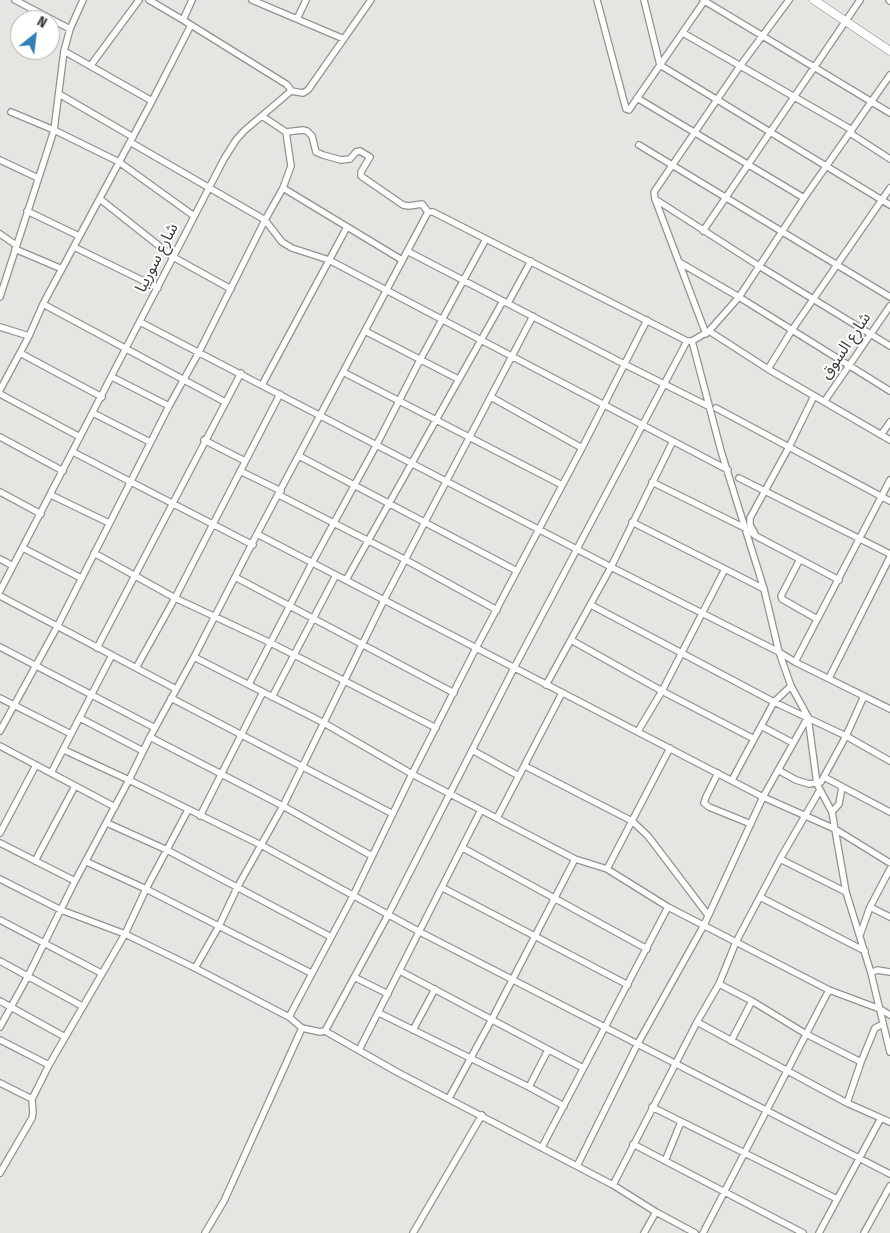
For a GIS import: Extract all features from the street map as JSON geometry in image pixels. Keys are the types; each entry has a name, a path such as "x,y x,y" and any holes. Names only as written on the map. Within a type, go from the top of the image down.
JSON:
{"main road":[{"path":"814,0 890,51"}],"street":[{"path":"15,0 70,29"},
{"path":"0,297 54,130 64,51 70,29 83,0"},
{"path":"91,65 139,0"},
{"path":"149,0 286,84 291,91 303,93 308,90 371,0"},
{"path":"183,20 192,0"},
{"path":"252,0 344,39"},
{"path":"298,20 306,0"},
{"path":"597,0 626,109 629,110 638,98 704,0 890,113"},
{"path":"644,0 660,65 890,205"},
{"path":"789,0 694,132 654,192 655,199 707,333 890,440"},
{"path":"703,231 860,0"},
{"path":"0,390 191,25"},
{"path":"683,33 794,97 851,132 890,159"},
{"path":"64,51 152,101"},
{"path":"325,1031 388,915 514,668 664,384 690,341 707,333 738,297 890,75"},
{"name":"شارع سوريبا","path":"0,591 194,216 236,140 291,91"},
{"path":"59,94 209,188 265,220 282,242 292,248 329,260 728,470"},
{"path":"638,98 804,198"},
{"path":"11,112 54,130 119,162 194,216"},
{"path":"262,116 286,132 307,131 312,136 316,152 322,155 341,160 350,159 356,152 360,151 370,157 361,172 363,178 405,206 422,204 428,212 432,212 690,341 708,406 747,529 779,652 790,686 808,717 817,784 832,812 846,892 871,972 890,1052"},
{"path":"0,731 57,627 108,523 199,352 265,220 284,188 291,166 286,132"},
{"path":"639,145 890,297"},
{"path":"0,160 38,178"},
{"path":"284,188 402,260"},
{"path":"768,369 792,330 890,188"},
{"path":"100,199 173,257 231,289"},
{"path":"655,199 758,266 890,346"},
{"path":"27,211 79,236"},
{"path":"0,1027 150,737 428,212"},
{"path":"262,385 347,227"},
{"path":"0,234 15,247 62,269"},
{"path":"249,684 377,444 398,400 486,239"},
{"path":"74,247 158,288"},
{"path":"407,251 708,406"},
{"path":"346,580 480,340 531,261"},
{"path":"679,262 890,391"},
{"path":"44,304 225,402"},
{"name":"شارع السوق","path":"824,402 890,306"},
{"path":"194,968 219,926 238,886 283,806 384,600 533,316"},
{"path":"289,1017 353,896 476,648 582,448 647,320"},
{"path":"140,322 611,567 779,652 795,662 890,709"},
{"path":"0,327 29,336"},
{"path":"365,331 458,379"},
{"path":"20,353 102,397"},
{"path":"343,372 470,436 562,486"},
{"path":"97,648 204,440 241,373"},
{"path":"112,377 169,406"},
{"path":"0,394 80,437"},
{"path":"136,668 175,598 280,394"},
{"path":"756,536 749,521 814,396"},
{"path":"491,397 582,448"},
{"path":"716,408 890,501"},
{"path":"93,413 150,442"},
{"path":"881,435 890,422"},
{"path":"0,437 63,471"},
{"path":"204,440 245,461"},
{"path":"546,685 611,567 673,441"},
{"path":"73,452 252,545"},
{"path":"299,456 517,571"},
{"path":"240,471 497,610"},
{"path":"739,478 890,555 888,564 829,678"},
{"path":"795,662 890,480"},
{"path":"652,482 747,529 756,536 839,580"},
{"path":"0,492 41,514"},
{"path":"50,495 108,523"},
{"path":"632,522 764,589"},
{"path":"257,534 763,797 835,829 890,863"},
{"path":"23,548 81,578"},
{"path":"94,553 175,598 271,643 436,728"},
{"path":"0,559 13,566"},
{"path":"800,559 781,596 784,602 818,620"},
{"path":"638,731 662,690 725,570"},
{"path":"272,697 336,575"},
{"path":"235,578 454,693"},
{"path":"0,596 176,689"},
{"path":"590,605 774,702 846,736 890,761"},
{"path":"571,640 754,739"},
{"path":"0,647 155,728"},
{"path":"51,773 112,655"},
{"path":"194,657 324,723 412,774 575,859 607,869 668,907 704,926 829,990 880,1009 890,1015"},
{"path":"732,780 774,702 790,686"},
{"path":"200,816 263,692"},
{"path":"497,818 562,693"},
{"path":"778,770 796,780 809,784 817,784 822,781 846,736 864,696"},
{"path":"0,698 71,734"},
{"path":"171,698 393,814"},
{"path":"577,1166 638,1045 704,926 763,797 808,717"},
{"path":"80,718 143,751"},
{"path":"761,726 794,743"},
{"path":"150,737 283,806 372,856"},
{"path":"0,746 115,807"},
{"path":"607,869 670,748"},
{"path":"64,750 261,845 420,932 766,1112 890,1174"},
{"path":"472,750 520,776"},
{"path":"0,833 36,765"},
{"path":"525,766 632,821 648,836 708,915"},
{"path":"718,773 704,803 709,807 751,824"},
{"path":"824,777 890,812"},
{"path":"35,861 75,786"},
{"path":"832,812 838,804 842,787"},
{"path":"613,1185 652,1107 719,984 736,942 760,896 820,790"},
{"path":"0,1174 32,1118 32,1099 49,1065 125,934 146,889 188,810"},
{"path":"360,1050 481,810"},
{"path":"107,823 167,850 238,886 331,937"},
{"path":"0,843 75,881"},
{"path":"463,848 647,949"},
{"path":"450,1098 575,859"},
{"path":"780,859 846,892"},
{"path":"87,862 146,889 311,973"},
{"path":"860,935 870,907 890,869"},
{"path":"0,879 61,910 125,934 194,968 289,1017 302,1028 320,1032 325,1031 398,1072 613,1185 656,1212 695,1233"},
{"path":"443,888 628,985"},
{"path":"760,896 865,951"},
{"path":"542,1147 668,907"},
{"path":"870,907 890,917"},
{"path":"0,920 101,973"},
{"path":"0,961 82,1006"},
{"path":"871,972 877,970 890,972"},
{"path":"400,971 583,1068"},
{"path":"354,977 388,994"},
{"path":"719,984 806,1034 861,1062"},
{"path":"413,1030 435,989"},
{"path":"703,1233 829,990"},
{"path":"0,1001 66,1037"},
{"path":"731,1041 752,1002"},
{"path":"379,1013 564,1106"},
{"path":"697,1022 847,1103 890,1122"},
{"path":"847,1103 875,1028 883,1024"},
{"path":"205,1233 224,1201 302,1028"},
{"path":"0,1040 49,1065"},
{"path":"529,1087 548,1050"},
{"path":"0,1083 32,1099"},
{"path":"652,1107 837,1199"},
{"path":"413,1233 482,1115"},
{"path":"819,1233 881,1118"},
{"path":"665,1161 681,1122"},
{"path":"633,1144 804,1233"},
{"path":"864,1233 890,1186"},
{"path":"644,1233 656,1212"}]}
